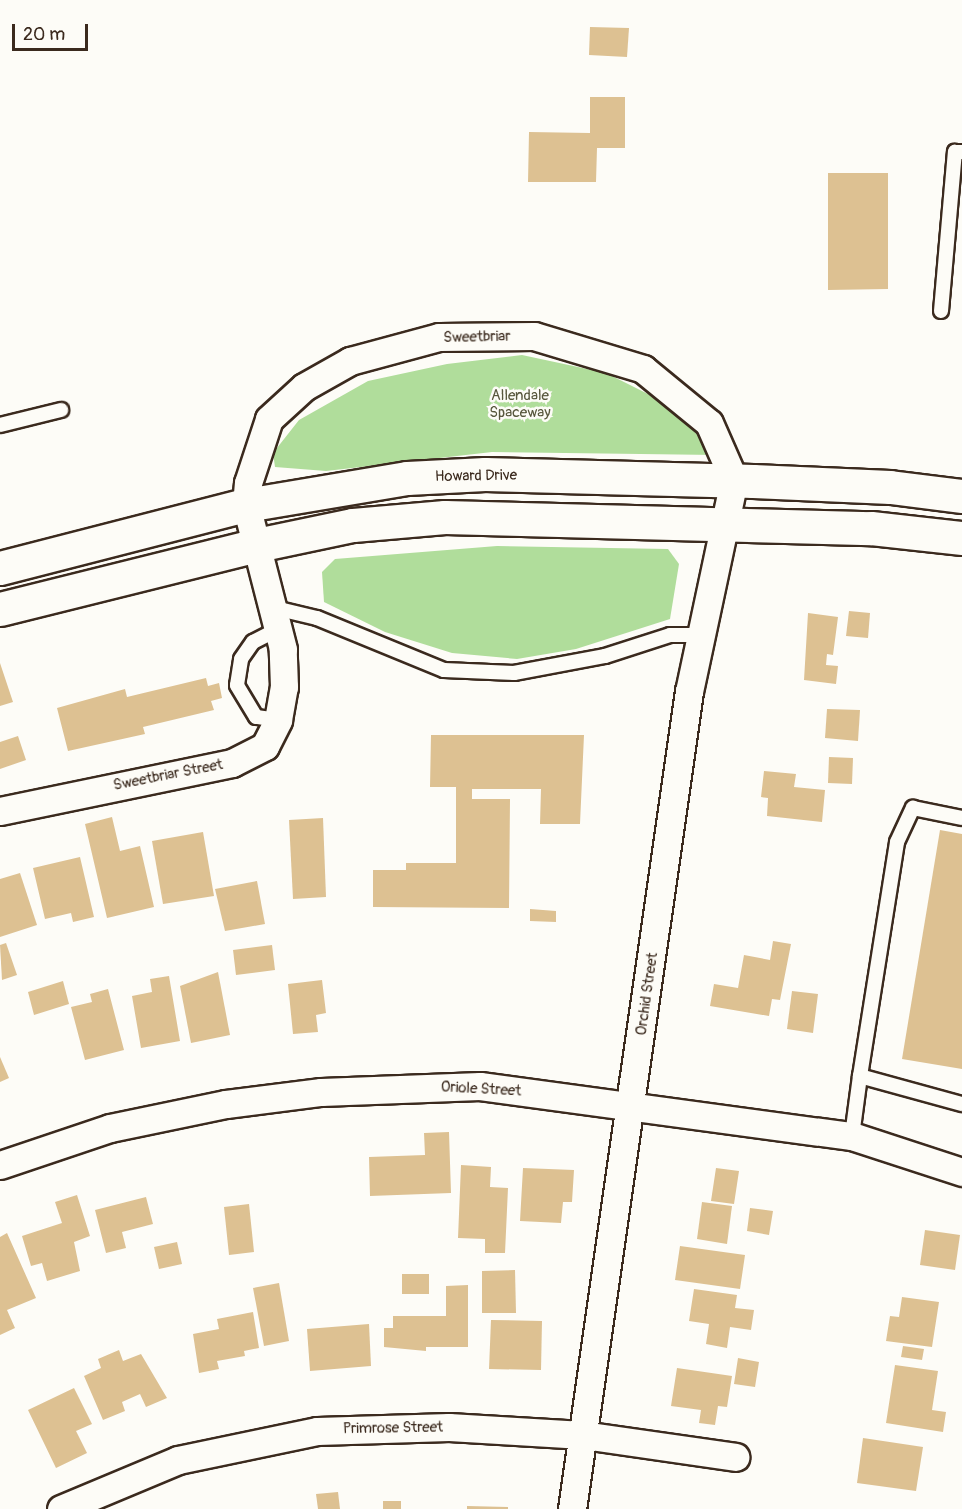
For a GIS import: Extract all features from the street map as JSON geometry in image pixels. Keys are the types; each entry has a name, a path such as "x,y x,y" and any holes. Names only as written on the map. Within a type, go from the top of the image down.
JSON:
{"main road":[{"name":"Howard Drive","path":"0,568 246,505 418,477 734,480 890,487 962,496"},
{"path":"0,609 257,544 353,525 445,517 871,528 962,538"}],"street":[{"name":"Sweetbriar","path":"246,505 269,419 304,387 350,361 439,338 534,336 643,369 709,423 734,480"},
{"name":"Orchid Street","path":"573,1509 699,635 734,480"},
{"name":"Sweetbriar Street","path":"0,811 232,763 265,746 278,720 284,687 277,618 246,505"},
{"name":"Oriole Street","path":"0,1165 110,1128 232,1103 321,1092 480,1086 632,1104 852,1136 962,1172"},
{"name":"Primrose Street","path":"61,1509 178,1460 294,1433 449,1427 584,1435 735,1457"}],"lane":[{"path":"941,311 955,152 962,152"},
{"path":"0,425 61,410"},
{"path":"278,720 256,717 237,685 242,659 253,642 277,618 317,618 444,670 514,673 605,656 670,635 699,635"},
{"path":"852,1136 897,842 912,808 962,818"},
{"path":"860,1076 962,1104"}],"green space":[{"name":"Allendale Spaceway","path":"522,355 606,373 662,401 699,424 716,455 492,452 326,471 275,467 273,453 299,420 368,381 447,364"},
{"path":"497,546 668,549 679,564 670,619 576,649 517,659 452,653 385,632 324,602 322,572 335,559"}],"building":[{"path":"590,27 629,28 627,57 589,55"},
{"path":"590,97 625,97 625,148 597,148 596,182 528,182 529,132 590,133"},
{"path":"828,173 888,173 888,289 828,290"},
{"path":"849,611 870,613 868,638 846,636"},
{"path":"808,613 838,617 833,655 827,654 826,665 838,666 836,684 804,680"},
{"path":"0,663 13,702 0,706"},
{"path":"206,678 208,686 219,683 222,698 211,701 214,710 143,727 145,734 68,751 57,708 125,689 127,697"},
{"path":"827,709 860,710 858,741 825,738"},
{"path":"431,735 584,735 580,824 540,824 541,789 472,789 472,799 510,799 509,908 373,907 373,870 406,870 406,863 456,863 456,787 430,787"},
{"path":"18,736 26,760 0,769 0,742"},
{"path":"829,757 853,758 852,784 828,783"},
{"path":"764,771 796,774 794,787 825,790 822,822 767,816 768,798 761,797"},
{"path":"112,817 120,851 140,846 154,907 107,918 85,824"},
{"path":"323,818 326,897 293,899 289,820"},
{"path":"940,830 962,834 962,1069 902,1059"},
{"path":"203,832 214,896 163,904 152,841"},
{"path":"80,857 94,917 73,922 71,913 45,919 33,868"},
{"path":"20,873 37,925 0,937 0,879"},
{"path":"257,881 265,924 225,931 215,889"},
{"path":"530,909 556,911 556,922 530,921"},
{"path":"773,941 791,944 780,1000 772,999 769,1016 710,1006 714,984 738,988 744,955 770,960"},
{"path":"6,943 17,975 2,980 0,945"},
{"path":"272,945 275,970 236,975 233,950"},
{"path":"218,972 230,1035 191,1043 180,986"},
{"path":"169,976 180,1041 141,1048 132,996 152,992 150,979"},
{"path":"322,980 326,1013 316,1015 318,1032 293,1034 288,984"},
{"path":"63,981 69,1004 34,1015 28,992"},
{"path":"108,989 124,1050 85,1060 71,1007 92,1002 90,994"},
{"path":"792,991 818,994 813,1033 787,1029"},
{"path":"0,1057 9,1078 0,1082"},
{"path":"449,1132 451,1193 370,1196 369,1157 425,1155 424,1133"},
{"path":"461,1165 491,1167 490,1187 508,1188 505,1253 485,1253 485,1239 458,1238"},
{"path":"523,1168 574,1170 572,1202 563,1202 561,1223 520,1221"},
{"path":"716,1168 739,1171 734,1204 711,1201"},
{"path":"77,1195 90,1236 74,1242 80,1271 47,1281 42,1263 31,1266 22,1236 62,1223 55,1202"},
{"path":"146,1197 153,1224 122,1232 126,1248 106,1253 95,1210"},
{"path":"702,1202 732,1206 727,1244 697,1239"},
{"path":"249,1204 254,1252 229,1255 224,1207"},
{"path":"750,1208 773,1211 769,1235 747,1231"},
{"path":"925,1230 960,1235 955,1270 920,1265"},
{"path":"7,1233 36,1298 7,1310 15,1328 0,1335 0,1237"},
{"path":"177,1242 182,1264 159,1269 154,1247"},
{"path":"680,1246 745,1255 740,1289 675,1280"},
{"path":"515,1270 516,1313 482,1313 482,1271"},
{"path":"402,1274 429,1274 429,1294 402,1294"},
{"path":"279,1283 289,1341 264,1346 253,1288"},
{"path":"468,1285 468,1347 426,1347 426,1351 384,1347 384,1328 393,1328 393,1316 446,1316 446,1286"},
{"path":"694,1289 737,1295 735,1308 754,1310 751,1330 730,1327 727,1348 706,1344 709,1324 689,1321"},
{"path":"902,1297 939,1302 932,1347 886,1341 890,1316 899,1317"},
{"path":"253,1312 259,1348 244,1351 245,1356 217,1361 219,1369 199,1373 193,1334 219,1329 217,1319"},
{"path":"491,1320 542,1321 541,1370 489,1369"},
{"path":"369,1324 371,1366 310,1371 307,1329"},
{"path":"903,1346 924,1349 922,1360 901,1357"},
{"path":"119,1350 123,1361 141,1354 167,1398 146,1407 140,1394 122,1402 125,1411 103,1420 84,1376 101,1368 98,1359"},
{"path":"738,1358 759,1362 755,1387 734,1384"},
{"path":"895,1365 938,1371 932,1410 946,1412 943,1432 886,1423"},
{"path":"677,1368 732,1376 727,1407 718,1406 715,1425 699,1423 701,1410 671,1406"},
{"path":"74,1388 92,1424 76,1431 87,1453 56,1468 28,1410"},
{"path":"863,1438 923,1447 916,1491 857,1483"},
{"path":"338,1492 340,1509 318,1509 316,1494"},
{"path":"383,1501 401,1501 401,1509 383,1509"},
{"path":"467,1506 508,1507 508,1509 467,1509"}]}
